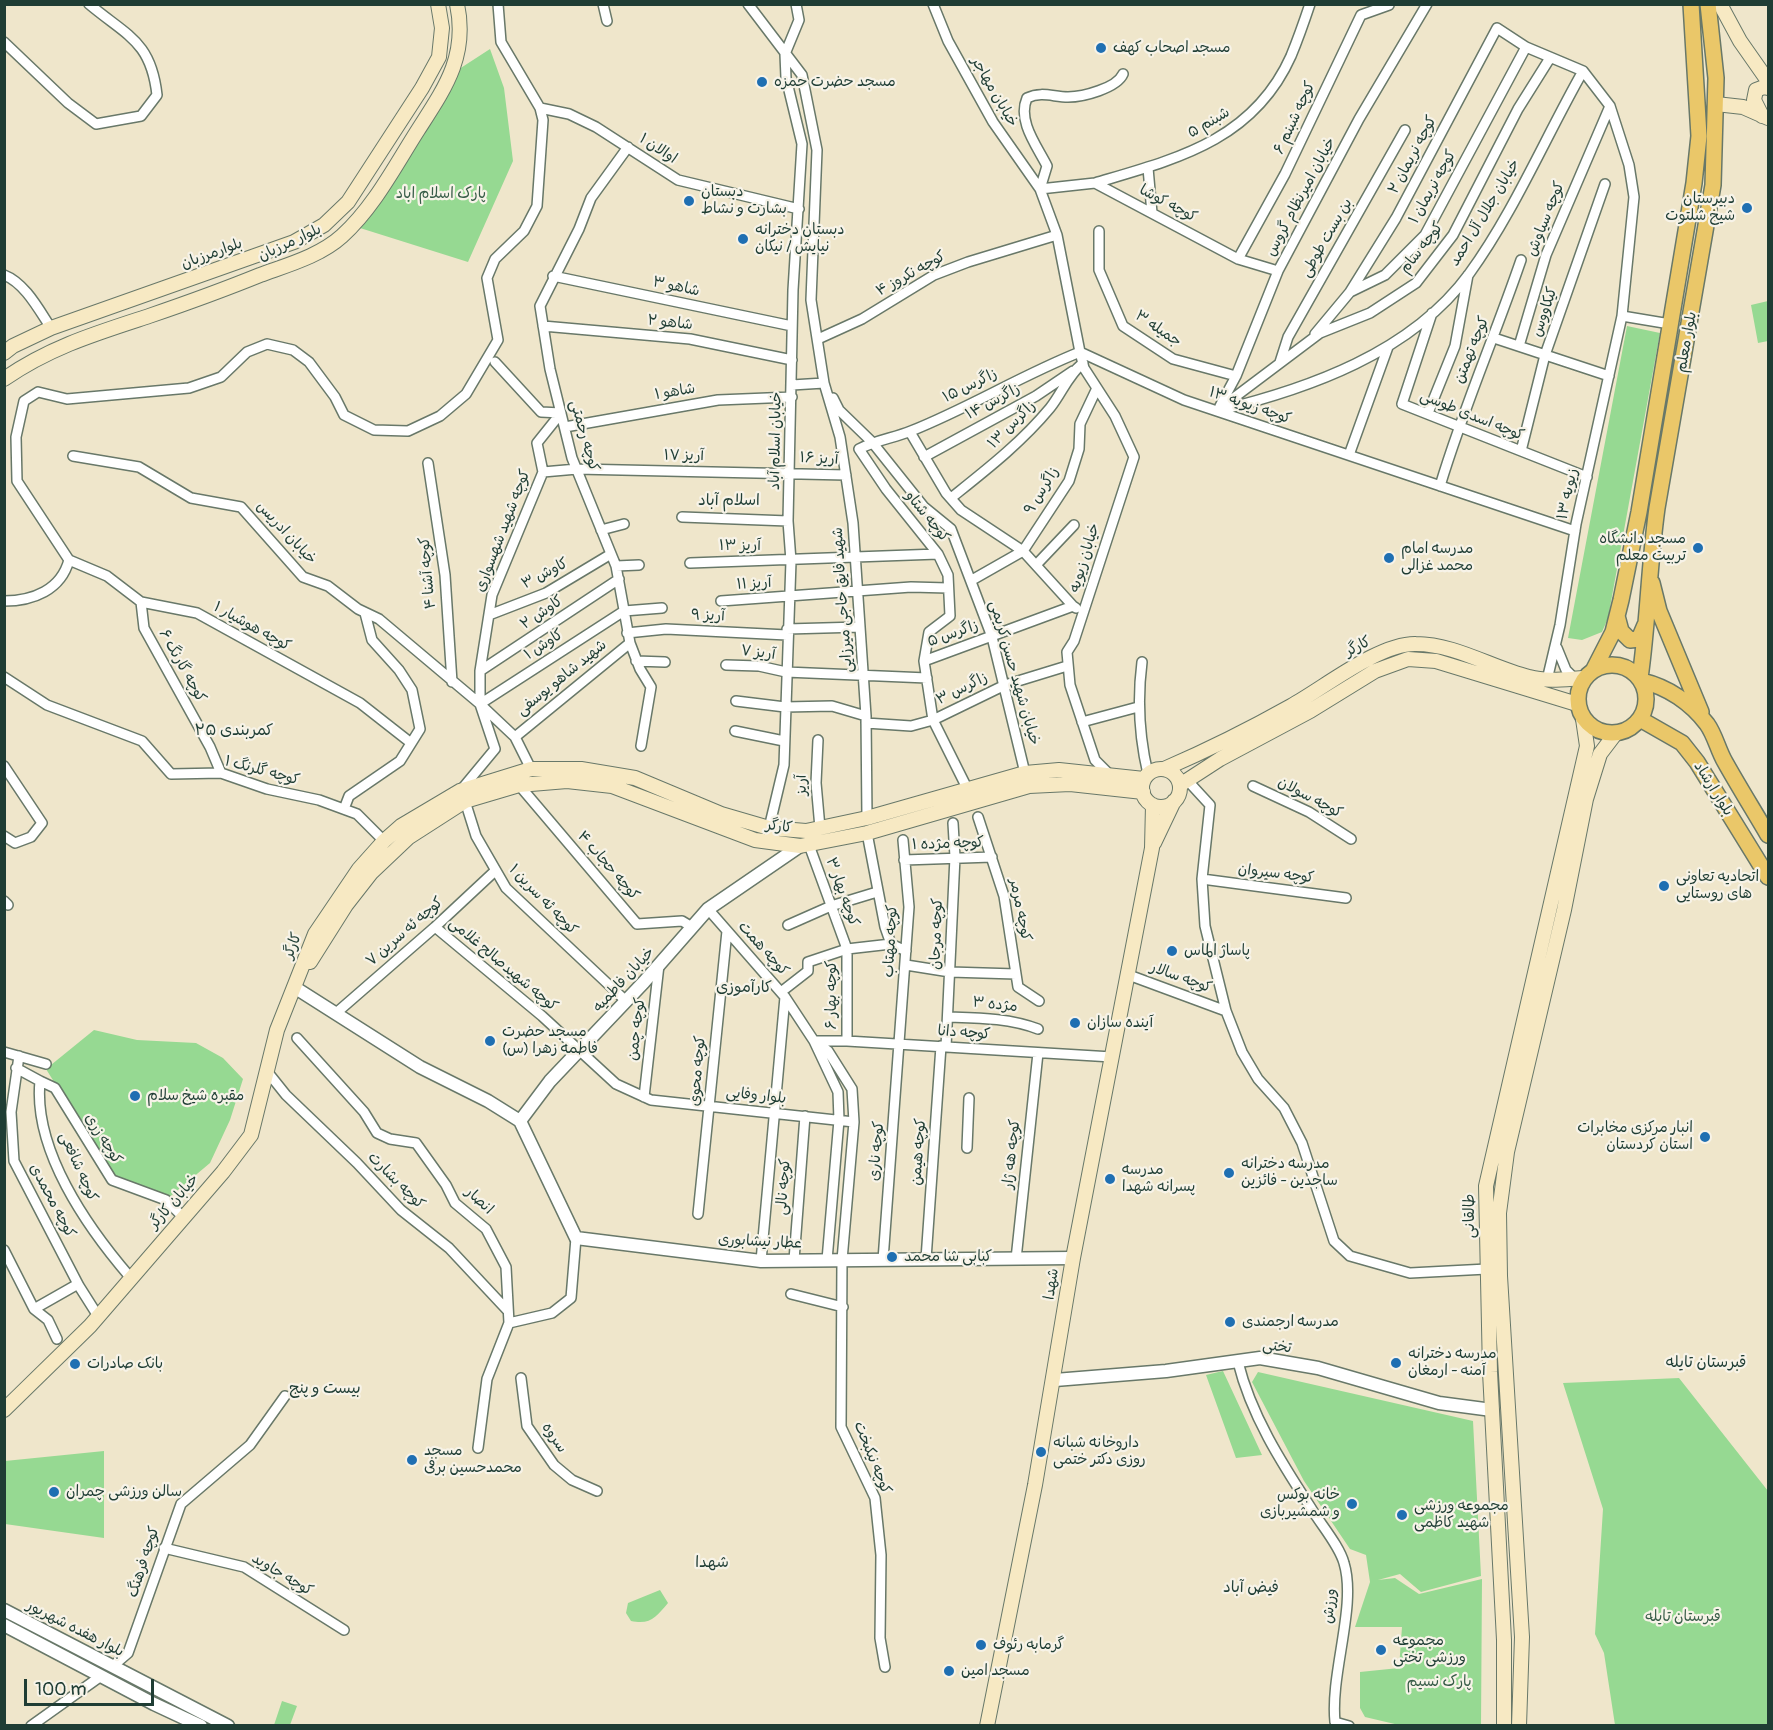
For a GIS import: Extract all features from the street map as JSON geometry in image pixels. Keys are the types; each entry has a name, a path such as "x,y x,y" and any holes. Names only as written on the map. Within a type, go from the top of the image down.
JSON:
{"main road":[{"name":"بلوارمرزبان","path":"4,353 13,346 51,328 294,242 324,225 348,202 439,57 442,28 438,4"},
{"name":"بلوار مرزبان","path":"4,379 33,358 68,343 199,299 311,255 341,237 368,208 453,73 461,26 457,4"},
{"name":"بلوار معلم","path":"1584,676 1613,632 1617,616 1640,512 1694,183 1699,136 1691,4"},
{"name":"بلوار معلم","path":"1641,679 1649,562 1713,185 1716,104 1708,4"},
{"path":"1720,4 1740,41 1768,81"},
{"path":"1765,117 1754,100 1756,90 1768,88"},
{"path":"1716,104 1743,107 1765,117"},
{"path":"1649,562 1659,611 1708,725"},
{"path":"1617,616 1621,631 1630,640 1639,639 1645,625"},
{"name":"کارگر","path":"1164,769 1204,752 1292,706 1355,666 1398,646 1435,645 1530,677 1547,680 1584,676"},
{"name":"کارگر","path":"1184,783 1375,672 1408,659 1436,661 1577,704"},
{"path":"1618,664 1630,669 1641,679 1647,700 1640,719 1629,729 1616,733 1603,732 1592,727 1583,718 1577,704 1578,690 1584,676 1605,665 1618,664"},
{"name":"بلوار ارشاد","path":"1641,679 1675,694 1708,725 1725,762 1768,835"},
{"name":"طالقانی","path":"1519,1725 1522,1637 1500,1276 1500,1203 1507,1152 1564,875 1587,746 1583,718"},
{"name":"بلوار ارشاد","path":"1640,719 1682,743 1706,776 1768,877"},
{"name":"طالقانی","path":"1504,1725 1504,1640 1492,1410 1486,1186 1564,875 1595,767 1606,743 1616,733"},
{"path":"1706,776 1725,762"},
{"name":"کارگر","path":"296,981 315,934 359,868 384,841 401,826 463,796 531,769 581,769 627,776 721,814 769,828 806,831 867,818 1025,773 1059,770 1145,782"},
{"path":"1155,769 1164,769 1173,773 1184,783 1152,848 1153,805 1145,782 1155,769"},
{"name":"کارگر","path":"296,981 310,963 346,904 371,873 409,837 463,796 519,785 567,781 612,786 755,840 805,845 867,832 1029,786 1145,782"},
{"path":"1153,805 1167,806 1174,801"},
{"path":"867,818 867,832"},
{"name":"شهدا","path":"987,1725 1055,1380 1073,1258 1152,848"},
{"name":"خیابان کارگر","path":"5,1409 49,1368 98,1316 251,1135 266,1070 296,981"},
{"path":"1492,1410 1507,1408"}],"street":[{"path":"4,42 68,103 96,124 141,116 157,95 154,70 141,45 89,4"},
{"path":"4,601 26,601 43,594 66,571 69,560 17,481 16,437 24,401 38,392 67,399 189,388 221,377 247,352 267,344 293,350 309,362 335,397 344,415 374,430 408,432 440,416 466,394 498,340 487,278 495,259 524,231 537,206 543,120 540,108 501,42 498,4"},
{"path":"603,4 607,21"},
{"path":"748,4 802,75 817,150 811,300 824,383 792,385"},
{"path":"785,54 799,20 796,4"},
{"name":"خیابان مهاجر","path":"933,4 948,41 993,122 1040,189"},
{"name":"شبنم ۵","path":"1095,183 1172,161 1238,126 1265,97 1290,58 1310,4"},
{"name":"کوچه شبنم ۶","path":"1238,259 1285,174 1361,15 1389,4"},
{"name":"خیابان امیرنظام گروس","path":"1217,411 1236,376 1278,271 1359,119 1427,4"},
{"name":"کوچه نریمان ۲","path":"1350,292 1396,218 1497,28 1526,47"},
{"path":"1526,47 1583,71"},
{"name":"کوچه نریمان ۱","path":"1309,341 1350,292 1385,275 1425,235 1526,47"},
{"name":"خیابان اسلام آباد","path":"769,828 784,765 791,561 788,521 791,472 792,326 802,144 786,78 785,54"},
{"name":"کوچه سام","path":"1217,411 1320,333 1370,313 1416,283 1453,235 1518,109 1550,58"},
{"name":"زیویه ۱۳","path":"1547,680 1556,645 1575,531 1622,316 1634,197 1629,165 1610,106 1583,71"},
{"name":"خیابان جلال آل احمد","path":"1217,411 1278,396 1388,347 1432,313 1468,275 1509,208 1583,71"},
{"path":"1080,352 1057,235 1040,189 1047,166 1026,126 1023,108 1027,98 1036,94 1069,97 1088,94 1109,86 1123,74"},
{"name":"کوچه سیاوش","path":"1519,346 1546,255 1610,106"},
{"name":"اوالان ۱","path":"540,108 569,114 628,147 678,180 799,209"},
{"name":"بن بست طوطی","path":"1280,362 1288,337 1405,130"},
{"name":"کوچه رحمتی","path":"628,147 591,198 579,229 553,276 540,306 561,413 577,469 620,579 627,633 636,661 651,687 641,746"},
{"path":"1148,168 1152,213"},
{"path":"1040,189 1095,183"},
{"name":"کوچه کوشا","path":"1095,183 1238,259 1278,271"},
{"name":"کیکاووس","path":"1521,451 1545,355 1605,184"},
{"name":"جمیله ۳","path":"1099,231 1099,270 1123,326 1173,359 1236,376"},
{"name":"کوچه نکروز ۴","path":"818,339 862,319 934,275 968,262 1057,235"},
{"name":"کوچه تهمتن","path":"1440,486 1458,426 1494,338 1521,260"},
{"path":"4,275 12,278 32,300 51,328"},
{"path":"1428,414 1455,346 1468,275"},
{"name":"شاهو ۳","path":"553,276 792,326"},
{"name":"کوچه اسدی طوسی","path":"1432,313 1402,404 1587,477"},
{"path":"1622,316 1670,324"},
{"name":"شاهو ۲","path":"543,326 690,339 792,360"},
{"path":"1494,338 1610,376"},
{"path":"1349,455 1388,347"},
{"name":"خیابان زیویه","path":"1067,666 1067,652 1074,641 1134,457 1114,416 1083,363 1080,352"},
{"name":"کوچه زیویه ۱۳","path":"1080,352 1184,400 1575,531"},
{"name":"زاگرس ۱۵","path":"872,442 910,432 1038,368 1080,352"},
{"path":"495,362 541,412 561,413"},
{"name":"زاگرس ۱۳","path":"951,498 1011,450 1051,406 1075,370 1083,363"},
{"name":"زاگرس ۱۴","path":"924,457 1036,396 1075,370"},
{"name":"خیابان شهید حسن کریمی","path":"824,383 839,410 872,442 924,507 951,529 992,637 1025,773"},
{"name":"شهید فایق حاجی میرزایی","path":"824,383 840,437 855,558 866,720 867,818"},
{"name":"زاگرس ۹","path":"972,580 1023,550 1068,481 1079,449 1080,424 1097,388"},
{"name":"شاهو ۱","path":"565,427 718,400 792,397"},
{"name":"کوچه شهید شهسواری","path":"480,704 480,671 492,596 543,472 537,443 561,413"},
{"path":"910,432 951,498 978,522 1023,550 1073,606 1083,613"},
{"name":"کوچه شتاو","path":"872,442 859,449 886,489 938,554 948,575 950,616 929,632 924,661 933,720 967,788"},
{"name":"خیابان ادریس","path":"73,456 139,467 191,498 241,507 303,577 328,586 365,613 379,619 480,704 514,737 531,769"},
{"name":"کوچه آشنا ۴","path":"428,463 443,565 452,682"},
{"name":"آریز ۱۷","path":"543,472 577,469 791,472"},
{"name":"آریز ۱۶","path":"791,472 846,475"},
{"path":"682,517 788,521"},
{"path":"601,530 624,524"},
{"path":"1036,565 1074,525"},
{"name":"کاوش ۳","path":"489,615 546,593 611,554"},
{"name":"آریز ۱۳","path":"690,562 791,561 938,554"},
{"name":"کوچه هوشیار ۱","path":"69,560 107,576 141,602 197,613 360,703 411,743"},
{"path":"616,566 639,565"},
{"name":"کاوش ۲","path":"480,671 620,579"},
{"name":"آریز ۱۱","path":"721,601 911,587 948,588"},
{"name":"کوچه گارنگ ۶","path":"141,602 144,628 210,747 221,774"},
{"name":"زاگرس ۵","path":"924,661 1073,606"},
{"path":"624,611 662,608"},
{"name":"کاوش ۱","path":"480,704 624,611"},
{"path":"344,809 349,796 400,761 420,729 412,690 399,670 372,640 365,613"},
{"name":"آریز ۹","path":"627,633 666,629 787,632 860,627"},
{"name":"شهید شاهو یوسفی","path":"514,737 630,643"},
{"path":"1556,645 1566,670 1584,676"},
{"path":"636,661 665,662"},
{"path":"1142,662 1138,707 1145,782"},
{"name":"آریز ۷","path":"726,665 759,666 786,672 927,678"},
{"path":"1067,666 1095,760 1111,776"},
{"name":"زاگرس ۳","path":"736,701 785,707 832,705 866,720 911,726 933,720 1005,685 1067,666"},
{"name":"کوچه گلرنگ ۱","path":"4,677 46,705 142,741 171,774 221,774 267,789 319,800 357,814 384,841"},
{"path":"463,796 495,749 480,704"},
{"path":"1082,722 1138,707"},
{"path":"735,731 784,741"},
{"name":"آریز","path":"818,741 816,783 820,828"},
{"path":"4,766 42,823 31,837 15,843 4,836"},
{"path":"1184,783 1210,805 1202,879 1206,926 1226,1011 1247,1061 1258,1079 1278,1100 1302,1143 1334,1241 1350,1256 1410,1272 1487,1269"},
{"name":"کوچه حجاب ۴","path":"519,785 637,924 682,921 692,927"},
{"name":"کوچه سولان","path":"1253,786 1308,812 1351,839"},
{"name":"کوچه ئه سرین ۱","path":"463,796 476,836 506,888 626,1001"},
{"name":"کوچه مرمر","path":"978,817 1004,896 1018,987 1039,1001"},
{"name":"کوچه مرجان","path":"944,1047 948,1017 955,857 953,823"},
{"path":"867,832 878,892 891,944"},
{"name":"کوچه مهتاب","path":"901,1044 909,907 903,840"},
{"name":"کوچه بهار ۳","path":"805,845 847,949"},
{"name":"خیابان فاطمیه","path":"520,1121 550,1081 626,1001 708,909 805,845"},
{"name":"کوچه مژده ۱","path":"904,860 992,857"},
{"name":"کوچه ئه سرین ۷","path":"335,1014 495,871"},
{"name":"کوچه سیروان","path":"1202,879 1346,898"},
{"path":"788,925 831,906 878,892"},
{"name":"کوچه همت","path":"708,909 783,995 814,1041 838,1092 839,1120"},
{"name":"کوچه شهیدصالح غلامی","path":"435,927 542,1016 578,1050"},
{"name":"کوچه محوی","path":"698,1214 727,931"},
{"path":"761,1261 783,995 808,971 808,962 847,949 891,944 906,951"},
{"name":"کوچه بهار ۶","path":"847,949 847,1041"},
{"path":"906,964 950,972 1016,974"},
{"name":"کوچه چمن","path":"644,1097 659,965"},
{"name":"کوچه سالار","path":"1126,974 1226,1011"},
{"path":"296,981 335,1014 420,1068 488,1101 520,1121 576,1238 571,1298 552,1313 509,1323 487,1379 478,1448"},
{"name":"مژده ۳","path":"948,1017 993,1018 1021,1022 1038,1029"},
{"name":"انصار","path":"297,1038 364,1112 377,1133 390,1139 416,1143 446,1185 455,1203 486,1229 506,1267 509,1323"},
{"name":"کوچه همت","path":"814,1041 828,1051 852,1089 854,1122"},
{"name":"کوچه دانا","path":"814,1041 1112,1057"},
{"name":"کوچه ناری","path":"883,1260 901,1044"},
{"name":"کوچه هیمن","path":"926,1259 944,1047"},
{"name":"بلوار وفایی","path":"578,1050 616,1084 644,1097 854,1122"},
{"path":"4,1052 46,1064"},
{"name":"کوچه هه ژار","path":"1016,1259 1038,1053"},
{"name":"کوچه محمدی","path":"20,1056 16,1068 11,1112 9,1162 98,1316"},
{"path":"16,1068 40,1081"},
{"name":"کوچه بشارت","path":"266,1070 286,1095 357,1163 401,1210 449,1248 507,1310"},
{"name":"کوچه زری","path":"40,1081 55,1088 112,1180 165,1200 183,1217"},
{"name":"کوچه شافعی","path":"40,1081 38,1099 50,1149 86,1219 130,1277"},
{"path":"967,1148 969,1098"},
{"name":"کوچه نالی","path":"794,1260 805,1116"},
{"path":"826,1260 839,1120"},
{"path":"842,1260 854,1122"},
{"name":"عطار نیشابوری","path":"576,1238 761,1261 1073,1258"},
{"path":"4,1250 34,1309 48,1320 57,1339"},
{"name":"کوچه نیکبخت","path":"842,1260 841,1427 875,1498 881,1555 880,1638 885,1667"},
{"path":"34,1309 78,1284"},
{"path":"791,1294 843,1307"},
{"name":"تختی","path":"1055,1380 1260,1358 1318,1368 1439,1403 1492,1410"},
{"name":"ورزش","path":"1238,1362 1244,1387 1277,1456 1344,1562 1348,1588 1334,1703 1336,1724 1349,1725"},
{"name":"سروه","path":"521,1378 527,1426 554,1466 572,1480 597,1491"},
{"name":"کوچه فرهنگ","path":"114,1665 128,1653 181,1504 250,1445 285,1396"},
{"name":"کوچه جاوید","path":"164,1548 244,1567 344,1630"},
{"name":"بلوار هفده شهریور","path":"4,1610 228,1725"},
{"name":"بلوار هفده شهریور","path":"4,1626 201,1725"},
{"path":"31,1725 114,1665"}],"green space":[{"name":"پارک اسلام اباد","path":"490,49 504,88 513,161 468,262 360,228 453,73"},
{"path":"1768,301 1768,341 1758,343 1751,305"},
{"path":"1627,326 1660,333 1608,618 1602,632 1582,640 1568,638"},
{"path":"94,1030 137,1040 196,1043 223,1058 243,1079 230,1120 210,1163 166,1200 115,1180 46,1069"},
{"path":"1223,1371 1262,1455 1236,1458 1206,1375"},
{"name":"مجموعه ورزشی شهید کاظمی","path":"1258,1372 1473,1421 1481,1576 1421,1592 1400,1574 1378,1580 1395,1578 1419,1594 1482,1579 1481,1725 1399,1725 1365,1717 1360,1708 1360,1672 1399,1668 1402,1627 1355,1627 1370,1582 1366,1555 1350,1549 1304,1481 1252,1382"},
{"name":"قبرستان تایله","path":"1679,1378 1768,1491 1768,1725 1615,1725 1604,1653 1595,1634 1603,1509 1563,1383"},
{"name":"سالن ورزشی چمران","path":"104,1451 104,1538 5,1524 5,1461"},
{"path":"660,1590 668,1603 660,1612 648,1621 631,1621 626,1613 628,1603"},
{"path":"282,1701 297,1706 290,1725 274,1725"}],"place":[{"name":"مسجد اصحاب کهف","path":"1101,48"},
{"name":"مسجد حضرت حمزه","path":"762,82"},
{"name":"دبستان بشارت و نشاط","path":"689,201"},
{"name":"دبیرستان شیخ شلتوت","path":"1747,208"},
{"name":"دبستان دخترانه نیایش / نیکان","path":"743,239"},
{"name":"مسجد دانشگاه تربیت معلم","path":"1698,548"},
{"name":"مدرسه امام محمد غزالی","path":"1389,558"},
{"name":"اتحادیه تعاونی های روستایی","path":"1664,886"},
{"name":"پاساژ الماس","path":"1172,951"},
{"name":"آینده سازان","path":"1075,1023"},
{"name":"مسجد حضرت فاطمه زهرا (س)","path":"490,1041"},
{"name":"مقبره شیخ سلام","path":"135,1096"},
{"name":"انبار مرکزی مخابرات استان کردستان","path":"1705,1137"},
{"name":"مدرسه دخترانه ساجدین - فائزین","path":"1229,1173"},
{"name":"مدرسه پسرانه شهدا","path":"1110,1179"},
{"name":"کبابی شا محمد","path":"892,1257"},
{"name":"مدرسه ارجمندی","path":"1230,1322"},
{"name":"مدرسه دخترانه آمنه - ارمغان","path":"1396,1363"},
{"name":"بانک صادرات","path":"75,1364"},
{"name":"داروخانه شبانه روزی دکتر ختمی","path":"1041,1452"},
{"name":"مسجد محمدحسین برفی","path":"412,1460"},
{"name":"سالن ورزشی چمران","path":"54,1492"},
{"name":"خانه بوکس و شمشیربازی","path":"1352,1504"},
{"name":"مجموعه ورزشی شهید کاظمی","path":"1402,1515"},
{"name":"گرمابه رئوف","path":"981,1645"},
{"name":"مجموعه ورزشی تختی","path":"1381,1650"},
{"name":"مسجد امین","path":"949,1671"}],"district":[{"name":"اسلام آباد","path":"729,501"},
{"name":"کمربندی ۲۵","path":"234,731"},
{"name":"کارآموزی","path":"744,988"},
{"name":"قبرستان تایله","path":"1706,1363"},
{"name":"بیست و پنج","path":"325,1389"},
{"name":"شهدا","path":"712,1563"},
{"name":"فیض آباد","path":"1251,1588"}],"park label":[{"name":"پارک نسیم","path":"1439,1682"}]}
